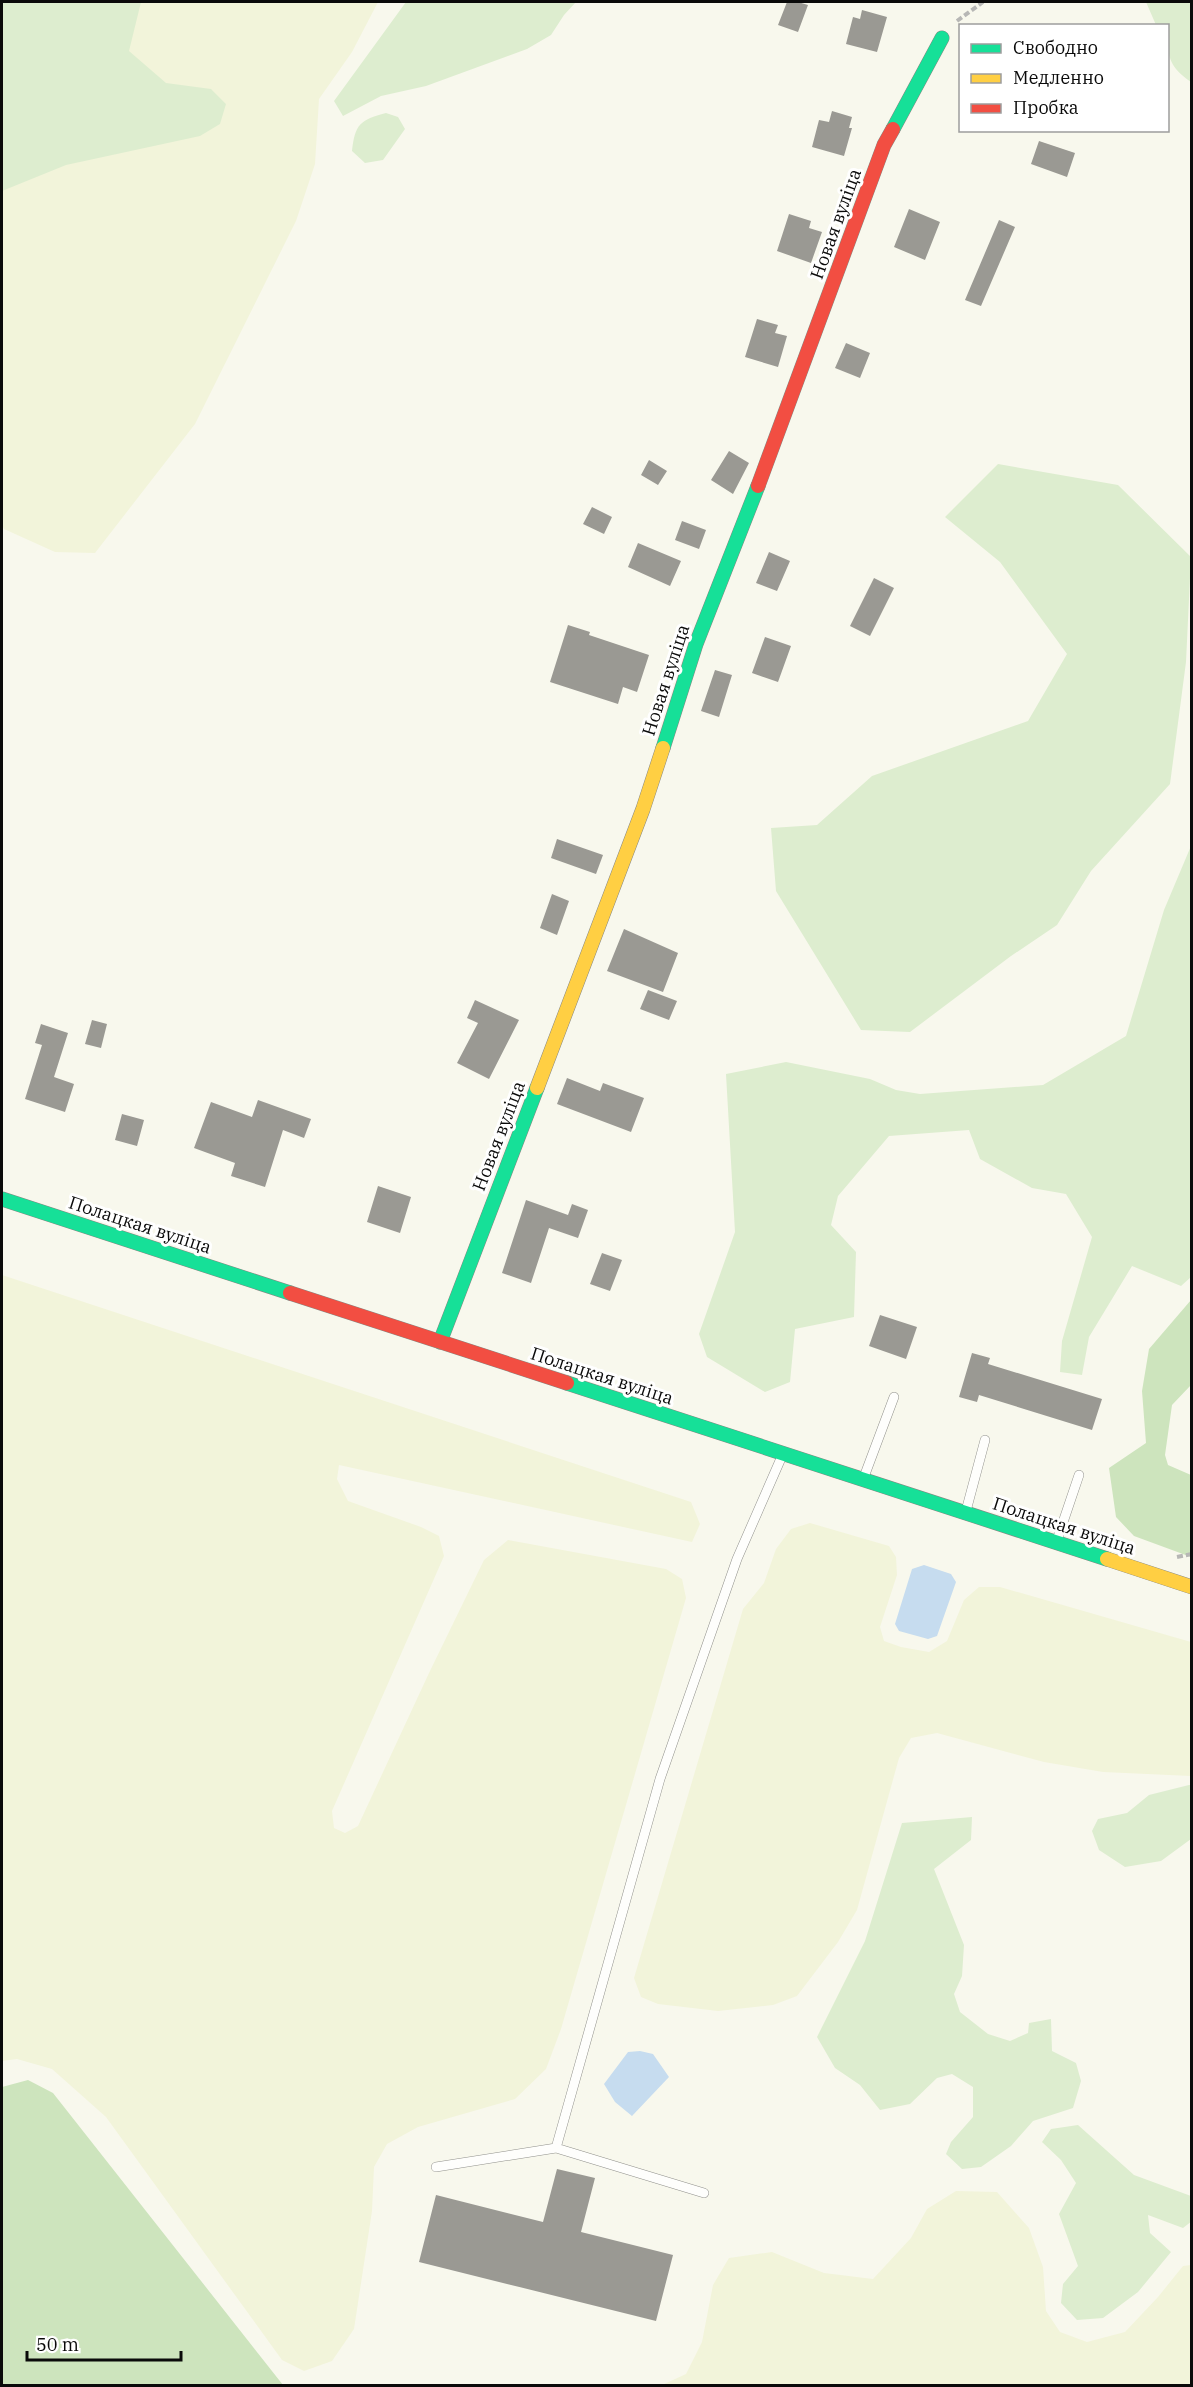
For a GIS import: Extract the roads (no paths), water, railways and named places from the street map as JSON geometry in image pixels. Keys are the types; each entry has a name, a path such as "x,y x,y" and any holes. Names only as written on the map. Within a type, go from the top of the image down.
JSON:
{"street":[{"name":"Новая вуліца","path":"440,1342 643,809 696,644 753,499 885,145 942,38"},
{"name":"Полацкая вуліца","path":"2,1199 1191,1587"}],"lane":[{"path":"864,1480 894,1397"},
{"path":"966,1513 985,1440"},
{"path":"556,2148 660,1779 737,1559 783,1454"},
{"path":"1056,1542 1079,1475"},
{"path":"436,2167 556,2148 704,2193"}],"water":[{"path":"924,1565 951,1574 956,1582 937,1636 928,1639 899,1631 895,1624 912,1569"},
{"path":"640,2051 653,2054 669,2077 632,2116 615,2102 604,2084 628,2052"}]}
